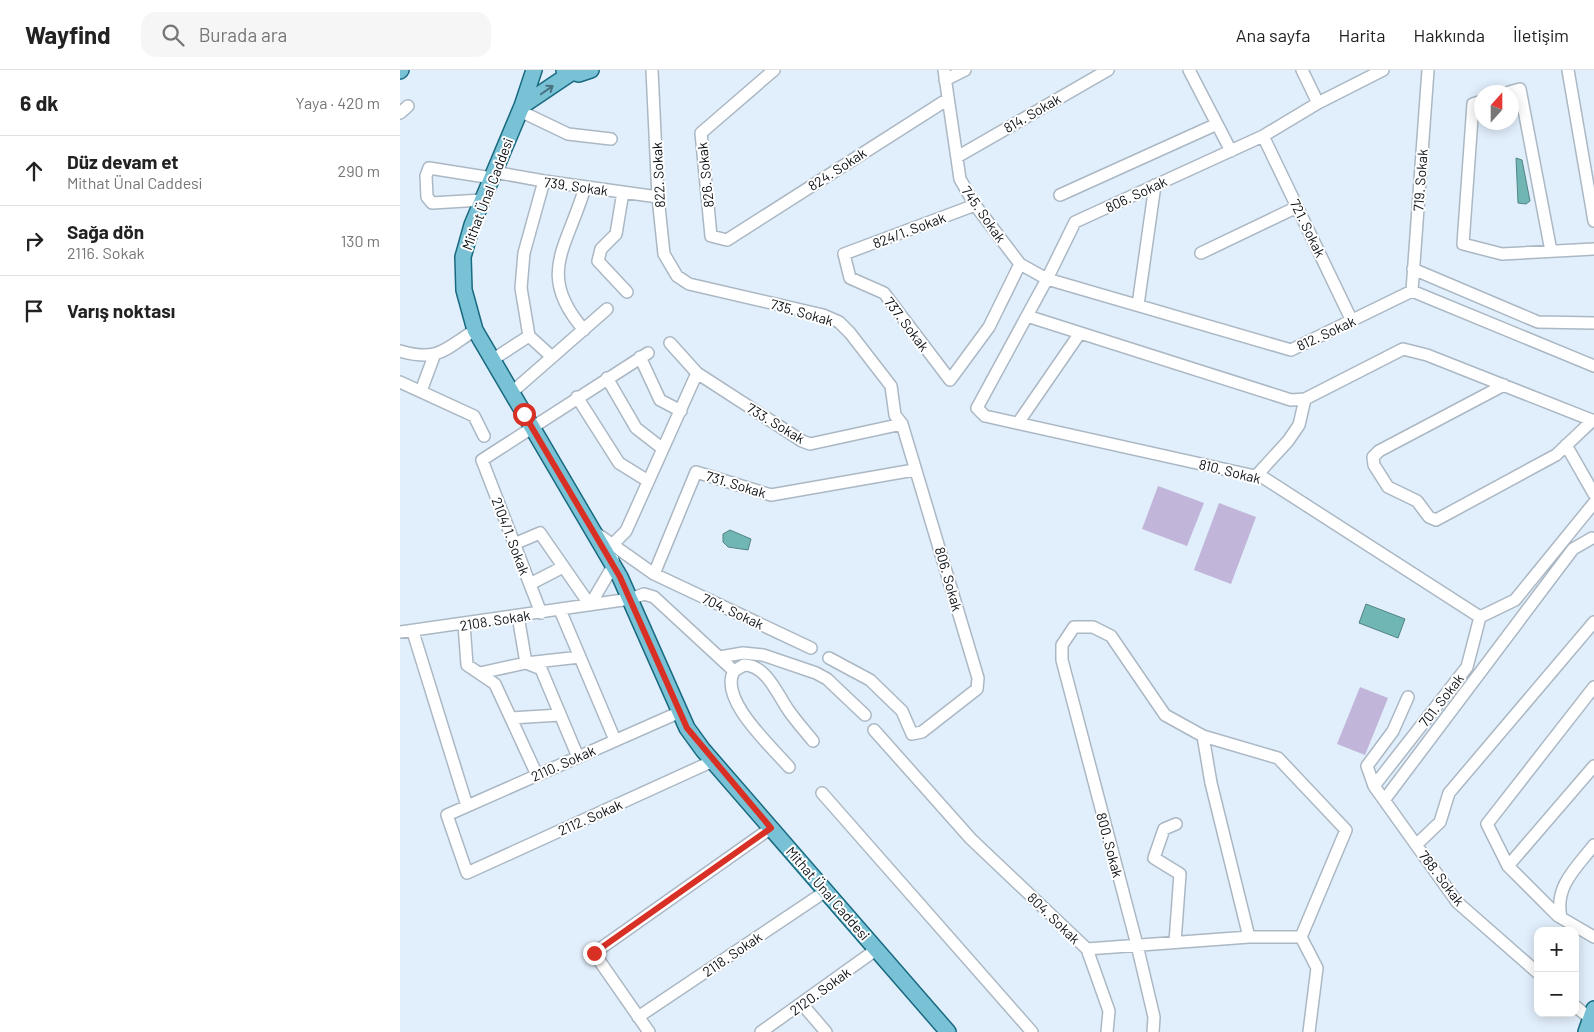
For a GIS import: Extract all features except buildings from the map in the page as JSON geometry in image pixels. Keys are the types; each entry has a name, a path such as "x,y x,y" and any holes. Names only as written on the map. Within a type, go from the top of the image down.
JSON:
{"main road":[{"name":"Mithat Ünal Caddesi","path":"534,70 521,109 482,200 463,257 464,290 475,330 613,566 630,599 687,728 713,761 948,1032"},
{"path":"521,109 567,72 579,74 591,70"}],"street":[{"name":"822. Sokak","path":"652,70 658,197 664,254 677,276"},
{"name":"826. Sokak","path":"727,240 711,236 701,133 774,70"},
{"path":"944,75 965,70"},
{"name":"814. Sokak","path":"957,157 1108,70"},
{"path":"1189,70 1230,151"},
{"path":"1302,70 1318,103"},
{"name":"806. Sokak","path":"978,408 1047,279 1075,222 1264,136 1318,103 1383,70"},
{"name":"719. Sokak","path":"1412,291 1428,70"},
{"path":"1568,70 1594,221"},
{"name":"745. Sokak","path":"944,75 960,179 975,205 1020,264 1047,279"},
{"path":"1519,89 1551,251"},
{"name":"824. Sokak","path":"727,240 948,99"},
{"path":"1474,104 1463,244 1502,254 1594,249"},
{"path":"521,109 568,134 611,139"},
{"path":"1060,195 1217,124"},
{"name":"721. Sokak","path":"1264,136 1352,321"},
{"name":"739. Sokak","path":"482,200 432,203 427,197 426,172 429,168 544,181 658,197"},
{"path":"544,181 524,253 521,288 529,336 552,357"},
{"path":"1138,305 1155,185"},
{"path":"584,330 563,303 558,273 561,247 577,216 585,187"},
{"path":"624,192 616,234 601,249 598,261 627,292"},
{"name":"824/1. Sokak","path":"844,254 975,205"},
{"path":"1201,253 1297,207"},
{"name":"737. Sokak","path":"844,254 850,278 884,293 950,380 989,327 1020,264"},
{"path":"1413,269 1538,322 1594,323"},
{"name":"735. Sokak","path":"677,276 689,284 823,315 839,322 850,333 891,386 895,415 902,424 914,470"},
{"name":"812. Sokak","path":"1047,279 1291,350 1412,291"},
{"path":"1412,291 1594,366"},
{"path":"511,393 607,309"},
{"path":"1027,316 1291,400 1305,398 1403,349 1427,355 1593,421 1556,454 1436,520 1428,517 1416,500 1388,487 1374,465 1373,457 1378,452 1504,386"},
{"path":"400,351 414,355 434,356 475,330"},
{"path":"1018,423 1080,333"},
{"path":"492,360 529,336"},
{"name":"733. Sokak","path":"670,343 697,373 802,441 810,444 902,424"},
{"path":"531,426 644,355 660,400 681,411"},
{"path":"421,391 434,356"},
{"path":"514,544 540,533 590,605 613,566 612,545 626,531 697,373"},
{"path":"607,378 636,428 664,449"},
{"path":"400,382 474,416 484,436"},
{"path":"577,397 619,463 648,481"},
{"path":"1256,476 1288,441 1299,425 1305,398"},
{"name":"810. Sokak","path":"978,408 985,416 1264,478 1480,617"},
{"name":"2104/1. Sokak","path":"531,426 482,460 541,613"},
{"path":"1566,445 1594,494"},
{"name":"806. Sokak","path":"829,658 870,680 902,711 912,734 922,732 978,689 978,678 914,470"},
{"name":"731. Sokak","path":"654,574 696,472 771,495 914,470"},
{"path":"1480,617 1515,600 1594,503"},
{"path":"1582,518 1593,538"},
{"name":"704. Sokak","path":"594,532 654,574 811,648"},
{"name":"701. Sokak","path":"1385,799 1573,550 1593,538"},
{"path":"530,584 564,566"},
{"name":"2108. Sokak","path":"400,632 413,632 541,613 630,599 644,594 652,596 734,671"},
{"path":"560,610 615,740"},
{"path":"518,616 526,663"},
{"name":"701. Sokak","path":"1374,786 1467,667 1480,617"},
{"path":"1416,844 1440,822 1450,793 1594,622"},
{"path":"464,624 468,665 495,684 537,775"},
{"name":"800. Sokak","path":"1153,1032 1154,1017 1137,945 1062,660 1062,645 1074,627 1093,627 1111,636 1166,716 1203,736"},
{"path":"413,632 467,806"},
{"path":"720,657 743,653 763,655 816,673 827,679 865,715"},
{"path":"480,673 526,663 580,656"},
{"path":"526,663 541,669 578,757"},
{"path":"789,767 736,704 730,687 734,671 744,664 756,668 773,686 787,709 813,741"},
{"path":"1594,687 1487,824 1508,866 1561,917 1594,937"},
{"name":"788. Sokak","path":"1408,697 1393,731 1367,766 1374,786 1457,902 1537,972"},
{"name":"2110. Sokak","path":"447,815 680,712"},
{"path":"511,718 560,715"},
{"name":"804. Sokak","path":"874,730 971,839 1087,949 1248,937 1301,937"},
{"path":"1248,937 1211,783 1203,736 1278,758 1346,830 1301,937 1317,968 1309,1032"},
{"name":"2112. Sokak","path":"447,815 467,873 713,761"},
{"path":"1508,866 1594,766"},
{"path":"822,792 1032,1032"},
{"path":"1175,942 1180,874 1154,858 1164,829 1176,824"},
{"path":"649,1032 594,953 771,828"},
{"path":"1561,917 1558,906 1561,888 1594,845"},
{"name":"2118. Sokak","path":"638,1017 826,891"},
{"path":"1087,949 1110,1012 1107,1032"},
{"name":"2120. Sokak","path":"761,1032 877,950"},
{"path":"802,1004 826,1032"},
{"path":"1579,1010 1590,1020"}],"shaded area":[{"path":"1516,158 1522,160 1530,201 1526,204 1518,203"},
{"path":"1158,486 1204,503 1187,546 1142,529"},
{"path":"1219,503 1256,517 1231,584 1194,570"},
{"path":"730,530 751,539 748,550 728,547 723,542 723,534"},
{"path":"1366,604 1405,619 1398,638 1359,623"},
{"path":"1360,687 1388,698 1365,755 1337,744"}],"route":[{"path":"524,414 620,577 687,728 703,750 771,828 594,953"}]}
